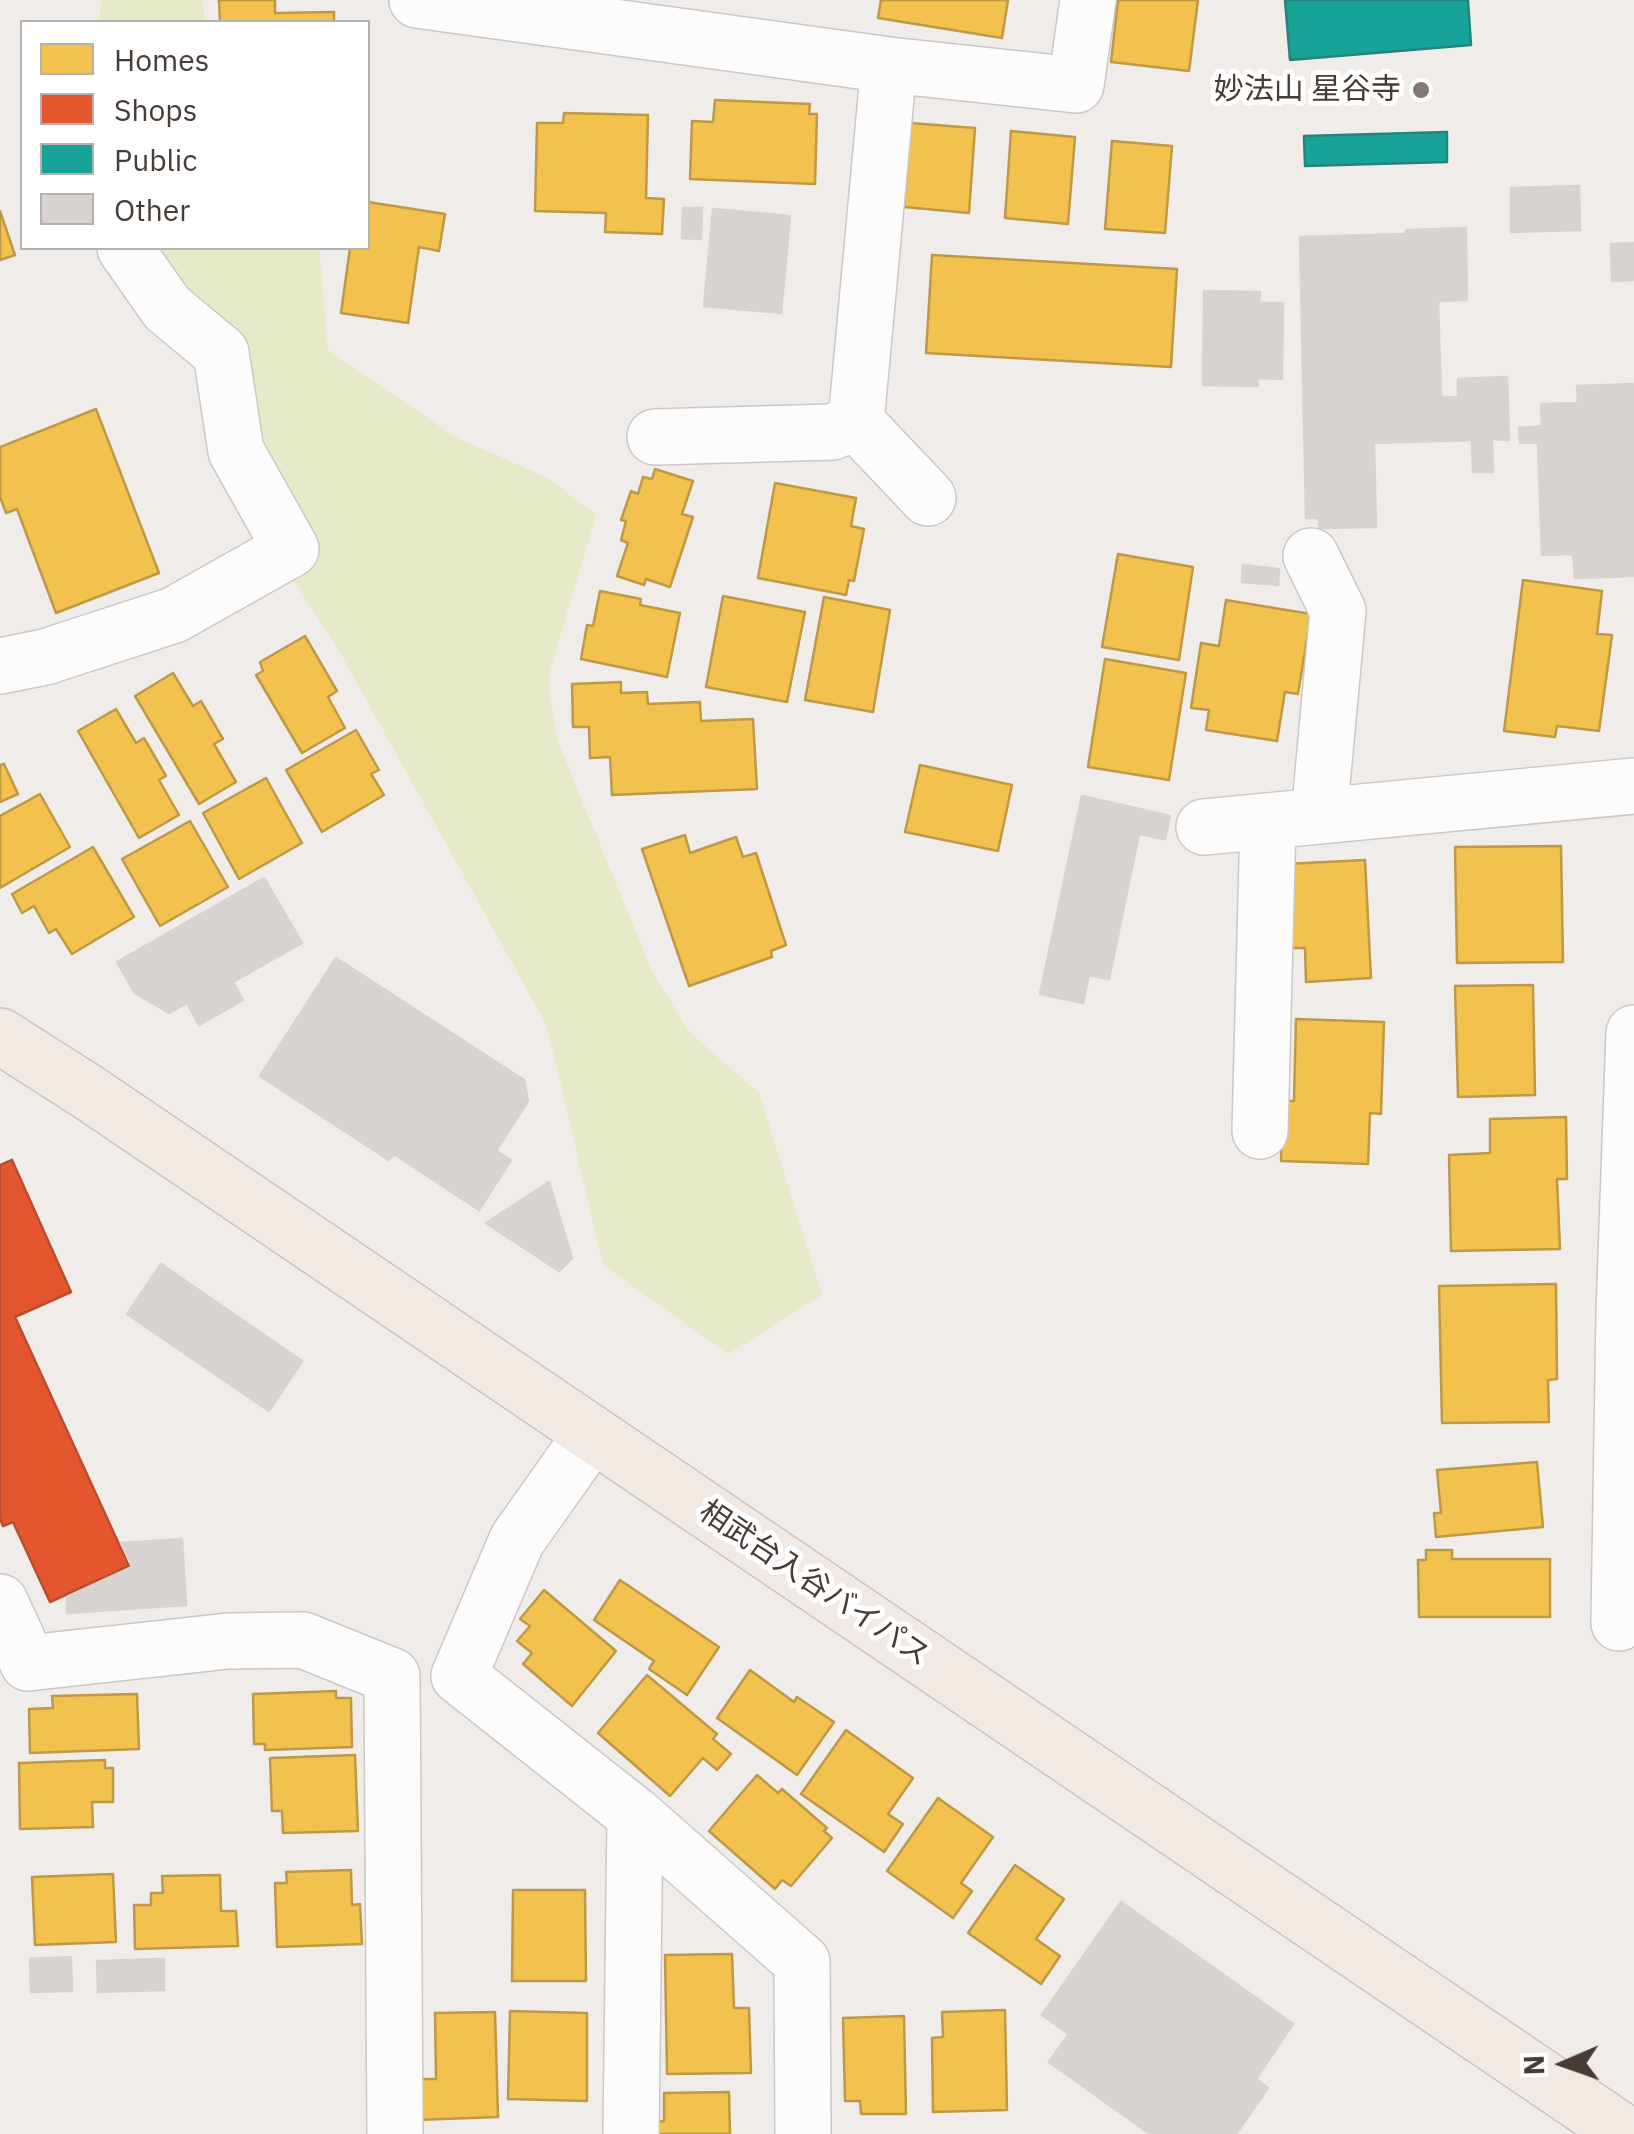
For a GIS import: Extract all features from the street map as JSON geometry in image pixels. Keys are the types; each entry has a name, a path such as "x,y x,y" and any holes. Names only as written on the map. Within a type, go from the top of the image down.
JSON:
{"main road":[{"name":"相武台入谷バイパス","path":"0,1036 1626,2134"}],"street":[{"path":"417,0 889,65 1076,85 1088,0"},
{"path":"889,65 856,422 928,498"},
{"path":"0,666 44,657 174,615 292,549 236,451 221,353 167,308 126,250"},
{"path":"655,437 832,432 856,422"},
{"path":"1260,1131 1294,819 1338,611 1311,556"},
{"path":"1204,827 1634,786"},
{"path":"1620,1623 1634,1032"},
{"path":"592,1434 517,1540 458,1676 635,1815 802,1962 803,2134"},
{"path":"0,1602 14,1676 228,1642 303,1640 392,1676 395,2134"},
{"path":"631,2134 635,1815"}],"green space":[{"path":"101,0 203,0 205,20 99,20"},
{"path":"154,250 319,250 328,350 455,437 548,478 596,515 548,678 557,739 651,969 689,1032 759,1093 822,1295 728,1354 603,1265 547,1026 342,656 222,467 205,339"}],"building: Homes":[{"path":"219,0 275,0 275,13 334,12 334,20 220,20"},
{"path":"881,0 1008,0 1002,38 878,18"},
{"path":"1118,0 1198,0 1189,71 1111,62"},
{"path":"715,100 810,104 809,114 817,114 815,184 690,179 692,121 713,122"},
{"path":"564,113 648,115 646,198 664,199 662,234 605,232 606,213 535,211 537,123 563,123"},
{"path":"910,123 975,128 969,213 904,207"},
{"path":"1011,131 1075,137 1068,224 1005,218"},
{"path":"1112,141 1172,146 1165,233 1105,229"},
{"path":"370,202 445,214 439,251 419,247 408,323 341,313 350,250 370,250"},
{"path":"0,211 15,255 0,260"},
{"path":"932,255 1177,269 1171,367 926,353"},
{"path":"96,409 159,573 56,613 17,509 6,513 0,497 0,447"},
{"path":"655,469 693,481 682,514 693,517 670,587 646,579 644,585 617,576 628,543 621,540 626,521 621,520 631,491 638,494 643,477 652,479"},
{"path":"775,483 856,498 851,526 864,529 854,581 849,580 846,595 758,578"},
{"path":"1118,554 1193,567 1179,660 1102,647"},
{"path":"1523,580 1602,591 1597,634 1612,635 1599,731 1557,726 1555,737 1504,731"},
{"path":"600,591 641,599 640,605 680,613 667,677 581,659 587,625 593,626"},
{"path":"723,596 805,612 787,702 706,687"},
{"path":"824,597 890,610 873,712 805,700"},
{"path":"1226,600 1311,614 1298,694 1285,692 1277,741 1206,730 1209,710 1191,708 1201,643 1219,646"},
{"path":"305,636 337,691 328,697 345,728 302,753 256,675 263,671 260,662"},
{"path":"1105,659 1186,673 1169,780 1088,767"},
{"path":"173,673 193,706 201,701 223,739 214,744 236,782 199,804 135,696"},
{"path":"621,682 621,693 647,692 648,704 700,702 701,721 753,719 757,789 612,795 610,757 590,758 589,727 573,727 572,684"},
{"path":"116,709 136,743 144,738 166,776 159,780 179,815 139,838 78,731"},
{"path":"356,730 379,770 371,774 384,795 322,832 286,770"},
{"path":"4,764 18,794 0,802 0,765"},
{"path":"920,765 1012,785 998,851 905,832"},
{"path":"266,778 302,843 239,879 203,813"},
{"path":"40,794 70,847 0,888 0,816"},
{"path":"190,821 228,887 160,926 122,859"},
{"path":"685,835 690,853 736,837 743,857 756,853 786,945 771,951 772,957 689,986 642,849"},
{"path":"1561,846 1563,962 1457,963 1455,847"},
{"path":"93,847 134,917 72,954 56,929 49,933 34,906 22,913 12,894"},
{"path":"1365,860 1371,978 1306,982 1305,948 1291,948 1286,864"},
{"path":"1533,985 1535,1095 1458,1097 1455,986"},
{"path":"1296,1019 1384,1022 1381,1114 1370,1113 1368,1164 1281,1161 1282,1101 1294,1101"},
{"path":"1566,1117 1567,1179 1557,1179 1560,1249 1451,1251 1449,1155 1490,1153 1490,1119"},
{"path":"1556,1284 1557,1379 1548,1380 1549,1422 1442,1423 1439,1286"},
{"path":"1537,1462 1543,1527 1436,1537 1434,1513 1441,1513 1437,1470"},
{"path":"1426,1550 1452,1550 1452,1559 1550,1559 1550,1617 1419,1617 1418,1560 1426,1560"},
{"path":"620,1580 719,1647 687,1695 649,1669 654,1661 594,1620"},
{"path":"544,1590 616,1651 572,1706 523,1664 532,1653 517,1641 530,1626 520,1619"},
{"path":"750,1670 794,1702 797,1697 834,1722 797,1775 717,1718"},
{"path":"647,1675 717,1734 713,1739 731,1754 717,1770 703,1758 670,1796 598,1733"},
{"path":"336,1691 336,1698 351,1698 352,1747 265,1750 265,1744 254,1744 253,1694"},
{"path":"137,1694 139,1749 30,1753 29,1709 53,1708 52,1696"},
{"path":"846,1730 913,1778 888,1814 903,1824 884,1852 801,1794"},
{"path":"355,1755 358,1831 283,1833 282,1811 272,1811 270,1758"},
{"path":"105,1760 105,1768 113,1768 113,1802 92,1802 93,1827 20,1829 19,1763"},
{"path":"757,1775 778,1793 782,1789 827,1828 824,1831 832,1838 791,1886 782,1880 775,1889 709,1831"},
{"path":"938,1798 993,1837 961,1883 972,1891 953,1918 887,1871"},
{"path":"1015,1865 1064,1899 1036,1939 1060,1956 1041,1984 968,1933"},
{"path":"351,1870 352,1905 360,1904 362,1944 277,1947 275,1883 287,1883 286,1872"},
{"path":"113,1874 116,1942 35,1945 32,1877"},
{"path":"220,1875 221,1911 236,1911 238,1946 135,1949 134,1905 151,1905 151,1893 163,1893 162,1876"},
{"path":"513,1890 585,1890 586,1981 512,1981"},
{"path":"732,1954 734,2008 749,2008 751,2073 667,2074 665,1955"},
{"path":"1005,2010 1007,2110 933,2112 932,2038 943,2037 942,2012"},
{"path":"510,2011 587,2013 587,2101 508,2099"},
{"path":"495,2012 498,2117 416,2120 415,2079 436,2079 435,2013"},
{"path":"904,2016 906,2114 861,2114 860,2101 845,2101 843,2018"},
{"path":"729,2092 730,2134 657,2134 657,2122 664,2121 664,2093"}],"building: Shops":[{"path":"12,1160 71,1292 15,1317 129,1566 50,1602 13,1522 3,1526 0,1519 0,1165"}],"building: Public":[{"path":"1285,0 1468,0 1471,45 1290,60"},
{"path":"1447,132 1447,162 1305,166 1304,136"}],"building: Other":[{"path":"1579,186 1580,230 1511,232 1511,188"},
{"path":"683,208 702,208 701,239 682,238"},
{"path":"713,209 790,216 781,313 704,306"},
{"path":"1466,228 1467,300 1438,301 1441,397 1458,397 1458,379 1507,377 1509,440 1492,439 1493,472 1473,472 1472,440 1374,443 1376,527 1319,528 1319,518 1306,518 1300,237"},
{"path":"1634,243 1634,280 1612,281 1611,244"},
{"path":"1204,291 1260,292 1259,303 1283,303 1282,379 1257,378 1258,386 1203,385"},
{"path":"1634,384 1634,576 1575,578 1573,554 1542,555 1538,443 1520,443 1519,428 1542,426 1541,404 1578,403 1577,386"},
{"path":"1243,565 1279,569 1278,585 1242,582"},
{"path":"1082,796 1170,816 1165,839 1139,834 1109,979 1089,975 1083,1003 1040,994"},
{"path":"264,878 302,943 233,982 243,1000 199,1025 187,1003 169,1013 135,993 117,962"},
{"path":"336,958 524,1080 528,1101 496,1151 511,1160 479,1210 394,1154 389,1160 260,1076"},
{"path":"549,1182 572,1258 559,1271 486,1223"},
{"path":"161,1264 302,1361 269,1411 127,1314"},
{"path":"182,1539 186,1605 67,1613 67,1597 132,1567 121,1543"},
{"path":"1121,1902 1293,2024 1256,2079 1268,2088 1236,2134 1150,2134 1049,2062 1069,2034 1042,2015"},
{"path":"71,1957 72,1991 31,1992 30,1959"},
{"path":"164,1959 164,1990 98,1992 97,1961"}],"place":[{"name":"妙法山 星谷寺","path":"1421,90"}]}
